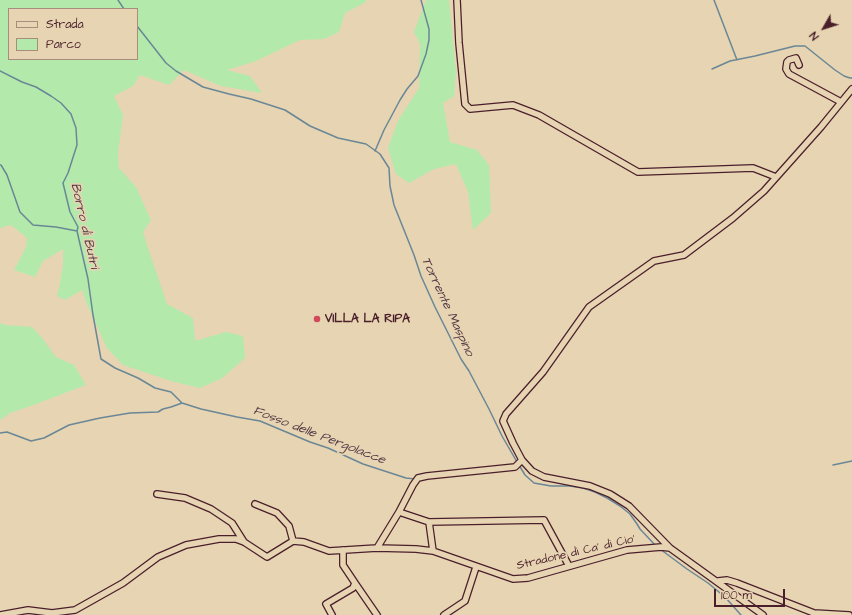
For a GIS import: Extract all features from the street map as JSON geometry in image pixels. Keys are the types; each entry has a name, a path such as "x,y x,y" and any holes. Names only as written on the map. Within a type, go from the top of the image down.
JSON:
{"street":[{"path":"456,0 465,104 470,109 513,105 539,116 638,172 753,168 776,177"},
{"path":"799,65 796,58 789,60 787,62 786,69 789,74 841,102"},
{"path":"763,615 670,548 630,506 610,494 590,486 544,477 532,471 522,460 512,443 503,422 506,414 543,372 589,307 654,261 684,255 733,218 764,191 852,89"},
{"path":"376,548 399,512 418,478 515,467 522,460"},
{"path":"157,494 185,498 211,509 232,523 244,542"},
{"path":"0,615 28,610 52,613 75,610 122,583 158,557 186,546 219,539 236,539 244,542 267,557 293,541 289,526 276,513 255,504"},
{"path":"399,512 429,522 544,520 569,566"},
{"path":"429,522 433,551"},
{"name":"Stradone di Ca' di Cio'","path":"293,541 304,542 329,551 376,548 433,551 513,579 528,578 627,550 661,547 670,548"},
{"path":"343,550 343,565 377,615"},
{"path":"447,614 465,601 476,567"},
{"path":"718,582 727,580 737,582 814,613 849,615"},
{"path":"332,615 326,604 353,588 355,583"}],"green space":[{"path":"0,0 366,0 366,2 345,13 339,32 324,39 300,40 256,61 227,70 250,76 262,93 221,86 184,70 169,85 140,75 133,86 114,96 123,115 118,153 119,168 136,187 151,220 143,232 167,304 193,318 195,341 226,332 243,336 245,358 222,378 200,388 171,381 123,365 107,348 82,290 65,300 57,296 63,264 63,249 43,261 35,277 14,270 26,247 27,238 11,225 0,228"},
{"path":"426,0 449,0 456,72 454,96 443,103 450,142 477,150 489,165 491,213 473,230 468,192 456,164 434,169 409,183 396,174 388,148 398,121 419,88 420,44 414,32"},
{"path":"0,323 5,325 32,327 56,357 74,365 86,385 10,413 0,420"}],"waterway":[{"name":"Torrente Maspino","path":"118,0 123,8"},
{"path":"375,151 400,100 418,76 426,54 429,40 429,29 421,0"},
{"path":"714,0 737,60"},
{"name":"Torrente Maspino","path":"138,27 166,63 176,71 203,87 251,99 285,110 310,126 338,138 366,144 380,154 389,168 390,186 394,205 421,276 461,359 469,371 517,462"},
{"path":"712,69 730,61 795,46 805,46 835,70 844,76 852,78"},
{"name":"Borro di Butri","path":"0,71 36,87 61,103 71,114 76,128 77,145 68,173 63,183 70,212 78,227 77,231 88,279 101,359 115,368 138,378 155,388 171,392 182,403"},
{"path":"0,165 7,175 20,212 33,225 77,231"},
{"name":"Fosso delle Pergolacce","path":"0,433 7,432 31,441 44,438 69,425 130,413 158,412 182,403 201,409 260,421 328,448 363,464 406,478 415,479"},
{"path":"833,465 852,461"},
{"name":"Torrente Maspino","path":"519,465 525,475 534,483 551,486 583,488 607,498 630,514 640,529 656,546"},
{"name":"Torrente Maspino","path":"660,549 708,583 725,597 741,615"}],"place":[{"name":"VILLA LA RIPA","path":"317,319"}]}
